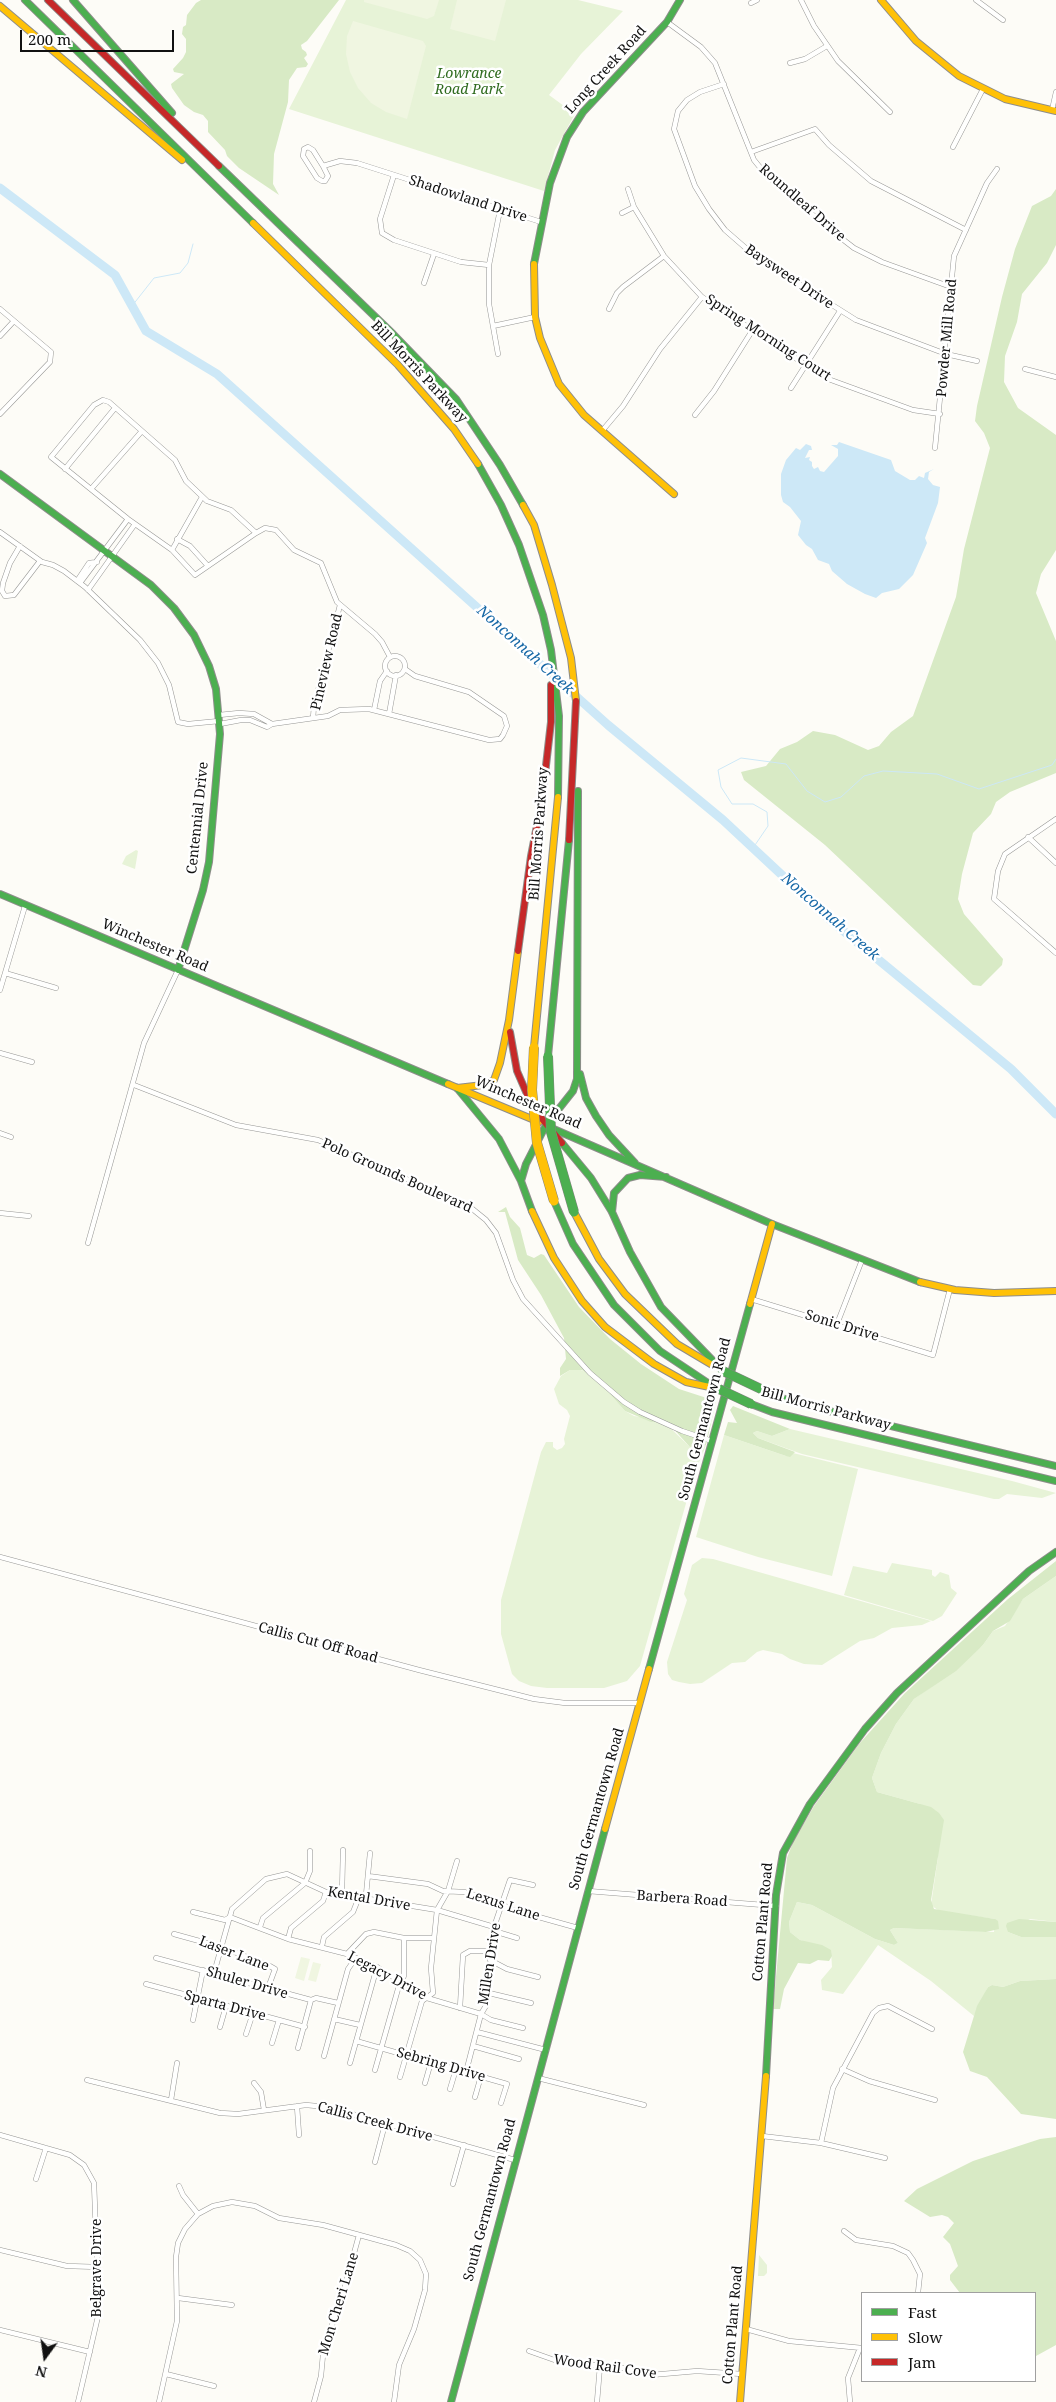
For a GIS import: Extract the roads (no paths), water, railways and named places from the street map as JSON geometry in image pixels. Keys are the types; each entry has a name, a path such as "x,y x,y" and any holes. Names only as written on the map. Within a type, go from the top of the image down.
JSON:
{"main road":[{"name":"Bill Morris Parkway","path":"25,0 398,365 454,429 476,461 501,505 519,545 543,615 551,650 559,716 558,804 534,1047 532,1090 537,1143 554,1200 578,1251 614,1306 660,1351 688,1371 719,1389 751,1404 772,1412 1056,1481"},
{"name":"Bill Morris Parkway","path":"48,0 393,334 456,399 500,465 534,525 567,643 576,699 576,738 568,856 548,1056 551,1132 574,1212 600,1259 625,1294 677,1344 723,1371 763,1390 786,1400 809,1406 1056,1466"},
{"path":"73,0 197,144"},
{"name":"Long Creek Road","path":"674,494 584,415 559,384 540,338 535,317 532,280 541,222 556,164 578,119 607,84 667,22 680,0"},
{"path":"881,0 907,32 926,51 953,72 983,90 1014,102 1054,110"},
{"path":"0,6 212,184"},
{"name":"Centennial Drive","path":"0,474 151,585 174,608 194,635 209,666 216,689 219,720 208,862 203,890 178,970"},
{"path":"457,1088 483,1085 494,1080 498,1074 509,1020 531,856 542,800 551,722 551,650"},
{"path":"521,1181 526,1164 546,1125 573,1091 577,1079 579,819 576,738"},
{"name":"Winchester Road","path":"0,894 666,1176 772,1224 914,1280 950,1289 994,1293 1056,1291"},
{"path":"509,1020 510,1043 517,1071 533,1108 591,1178 612,1212 630,1252 661,1306 723,1371"},
{"path":"577,1060 581,1082 596,1116 609,1135 635,1163"},
{"path":"457,1088 499,1139 521,1181 536,1220 554,1258 582,1301 605,1327 654,1364 686,1382 719,1389"},
{"path":"612,1212 614,1194 628,1178 640,1175 666,1176"},
{"name":"South Germantown Road","path":"450,2402 588,1891 772,1224"},
{"name":"Cotton Plant Road","path":"740,2402 762,2136 776,1906 780,1865 788,1841 810,1804 865,1729 897,1693 1030,1571 1056,1552"}],"street":[{"path":"751,3 757,0"},
{"path":"801,0 827,46 844,68 890,112"},
{"path":"976,0 1003,20"},
{"name":"Roundleaf Drive","path":"667,22 710,55 724,84 751,152 764,173 842,240 882,262 951,287"},
{"path":"790,63 805,59 827,46"},
{"name":"Baysweet Drive","path":"724,84 690,96 680,107 675,121 675,137 696,186 716,219 742,246 768,266 840,311 867,325 946,354 977,361"},
{"path":"953,147 983,90"},
{"path":"1054,110 1056,92"},
{"path":"751,152 815,129 829,145 871,181 966,230"},
{"path":"308,147 313,150 323,166 328,176 325,181 317,178 304,156 304,149 308,147"},
{"name":"Shadowland Drive","path":"323,166 334,162 351,162 541,222"},
{"name":"Powder Mill Road","path":"935,448 946,354 954,256 987,182 997,169"},
{"path":"394,175 380,219 382,233 394,240 434,254 467,264 488,266"},
{"name":"Spring Morning Court","path":"628,189 634,207 664,256 702,297 752,331 831,380 913,410 940,414"},
{"path":"622,213 634,207"},
{"path":"498,354 492,326 488,266 500,210"},
{"path":"424,282 434,254"},
{"path":"609,309 617,293 623,287 664,256"},
{"path":"602,432 623,406 655,355 702,297"},
{"path":"0,309 51,352 50,362 0,414"},
{"path":"792,388 840,311"},
{"path":"492,326 535,317"},
{"path":"0,336 14,321"},
{"path":"695,415 714,391 752,331"},
{"path":"1025,369 1056,377"},
{"path":"256,533 231,510 210,503 202,497 183,478 175,460 116,408 103,400 94,405 51,458 128,519 172,550 195,575 256,533 265,528 276,530 294,550 320,563 337,602 375,634 382,642 390,658"},
{"path":"65,469 116,408"},
{"path":"91,489 142,430"},
{"path":"172,550 202,497"},
{"path":"88,590 128,519"},
{"path":"78,582 97,562 110,553 135,524"},
{"path":"0,532 40,561 53,565 78,582 124,624 151,652 169,685 178,722 188,724 206,723 239,713 254,714 272,724"},
{"path":"178,540 190,546 208,566"},
{"path":"20,546 10,563 3,583 2,591 5,596 14,595 40,561"},
{"name":"Pineview Road","path":"314,718 314,706 340,605"},
{"path":"374,710 380,681 387,671 386,664 390,658 395,656 403,659 404,670"},
{"path":"219,720 250,720 267,727 272,724 328,716 340,710 374,710 489,740 500,739 506,731 507,726 504,716 469,692 415,676 404,670"},
{"path":"389,714 396,675 404,670"},
{"path":"387,671 396,675"},
{"path":"1056,819 1028,837 1004,856 998,871 994,898 1056,953"},
{"path":"1028,837 1056,862"},
{"path":"0,990 25,906"},
{"name":"Centennial Drive","path":"88,1243 134,1085 144,1043 178,970"},
{"path":"5,973 56,988"},
{"path":"0,1053 32,1062"},
{"name":"Polo Grounds Boulevard","path":"134,1085 236,1125 318,1140 470,1207 490,1224 496,1233 513,1280 523,1299 590,1373 624,1402 640,1412 682,1431 712,1441"},
{"path":"0,1133 11,1136"},
{"path":"0,1213 29,1216"},
{"path":"837,1324 862,1260"},
{"name":"Sonic Drive","path":"751,1299 933,1355 950,1289"},
{"name":"Callis Cut Off Road","path":"0,1556 419,1670 534,1699 565,1703 640,1703"},
{"path":"342,1893 343,1850"},
{"path":"260,1927 263,1918 305,1883 310,1871 310,1851"},
{"path":"322,1946 324,1937 353,1912 361,1898 366,1894 370,1853"},
{"path":"400,2077 422,2001 433,1993 431,1968 437,1910 448,1891 457,1861"},
{"name":"Kental Drive","path":"214,1973 232,1909 266,1879 287,1874 326,1892 342,1893 361,1898 437,1910 517,1938"},
{"name":"Lexus Lane","path":"368,1876 426,1883 448,1891 464,1892 494,1899 510,1909 578,1928"},
{"name":"Millen Drive","path":"466,2072 481,2014 486,2006 489,1992 490,1960 494,1929 510,1880 533,1885"},
{"name":"Barbera Road","path":"588,1891 776,1906"},
{"path":"288,1939 292,1928 323,1901 326,1892"},
{"name":"Legacy Drive","path":"193,1912 225,1920 230,1917 288,1939 322,1946 347,1954 377,1968 427,1998 481,2014 487,2019 523,2028"},
{"path":"347,1954 366,1934 374,1932 404,1938 433,1938"},
{"name":"Laser Lane","path":"174,1934 221,1947 274,1969 268,1988"},
{"path":"375,2070 400,1982 404,1976 404,1938"},
{"path":"460,2008 463,1955 470,1951 491,1952"},
{"name":"Shuler Drive","path":"156,1958 311,2000 316,1998 338,2003"},
{"path":"324,2056 348,1969 355,1959"},
{"path":"490,1960 504,1968 538,1978"},
{"path":"350,2063 377,1968"},
{"path":"193,2020 204,1970"},
{"name":"Sparta Drive","path":"146,1984 305,2027"},
{"path":"489,1992 531,2004"},
{"path":"298,2048 311,2000"},
{"path":"220,2028 226,2006"},
{"path":"821,2144 830,2098 842,2069 870,2016 882,2007 892,2008 932,2029"},
{"path":"246,2034 252,2013"},
{"path":"334,2018 360,2025"},
{"path":"272,2043 279,2020"},
{"path":"477,2032 546,2050"},
{"name":"Sebring Drive","path":"356,2041 507,2084 501,2104"},
{"path":"473,2046 519,2059"},
{"path":"425,2083 431,2062"},
{"path":"171,2100 177,2063"},
{"path":"842,2069 869,2081 899,2088 935,2100"},
{"path":"450,2089 456,2070"},
{"path":"476,2097 481,2076"},
{"path":"538,2078 644,2105"},
{"name":"Callis Creek Drive","path":"87,2080 220,2113 238,2114 297,2106 315,2105 327,2107 515,2160"},
{"path":"254,2083 261,2092 264,2110"},
{"path":"297,2106 300,2135"},
{"path":"374,2162 385,2124"},
{"path":"0,2135 46,2148 36,2179"},
{"path":"762,2136 821,2144 885,2158"},
{"path":"453,2184 464,2145"},
{"name":"Belgrave Drive","path":"46,2148 70,2155 84,2165 92,2177 95,2188 99,2312 78,2402"},
{"path":"179,2186 198,2214"},
{"path":"160,2402 177,2321 176,2257 178,2243 185,2228 198,2214 223,2203 239,2202 255,2206 280,2218 313,2222 404,2248 416,2255 423,2264 426,2274 425,2290 414,2329 399,2365 394,2402"},
{"path":"844,2231 856,2240 893,2246 908,2253 920,2274 918,2292"},
{"name":"Mon Cheri Lane","path":"314,2402 324,2344 339,2308 359,2235"},
{"path":"0,2250 67,2266 98,2267"},
{"path":"178,2298 232,2305"},
{"path":"746,2329 789,2341 861,2348 848,2378 850,2402"},
{"path":"0,2330 90,2352"},
{"name":"Wood Rail Cove","path":"529,2351 560,2362 618,2367 651,2375 696,2371 742,2374"},
{"path":"597,2402 600,2366"},
{"path":"166,2374 214,2386"}],"water":[{"path":"839,442 891,460 895,471 910,480 915,480 919,476 924,478 925,473 934,469 929,472 928,479 933,485 940,487 938,503 925,538 927,543 913,575 899,589 882,593 876,598 847,584 832,571 829,564 818,560 812,549 798,535 801,521 790,507 783,502 781,495 781,474 786,460 796,448 800,450 806,444 811,446 812,450 809,450 805,458 810,457 809,460 812,462 814,469 818,467 820,471 824,472 838,456 838,449 831,445 837,445"}],"waterway":[{"name":"Nonconnah Creek","path":"0,188 115,275 146,331 217,374 608,725 723,820 829,919 1011,1069 1056,1114"},
{"path":"132,306 154,278 180,273 188,263 193,244"},
{"path":"753,848 768,826 767,812 753,804 732,804 721,787 718,770 741,758 786,764 807,791 825,802 841,797 864,776 883,771 937,774 979,789 1052,765 1056,759"}],"park label":[{"name":"Lowrance Road Park","path":"469,82"}]}
